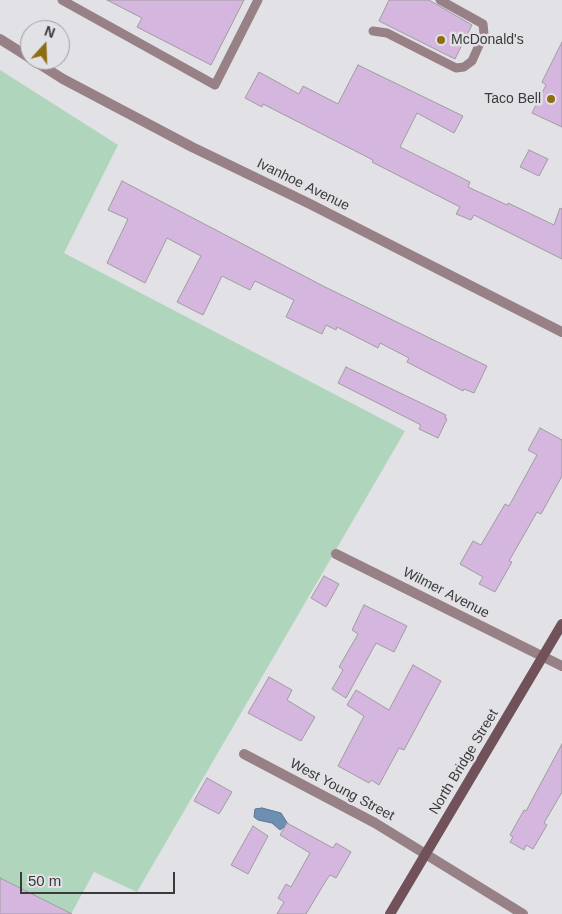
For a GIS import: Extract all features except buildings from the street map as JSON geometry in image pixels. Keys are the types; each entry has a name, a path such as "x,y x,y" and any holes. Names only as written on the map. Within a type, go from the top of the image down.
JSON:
{"street":[{"path":"0,39 20,52"},
{"name":"Ivanhoe Avenue","path":"48,70 192,147 308,203 562,332"},
{"name":"Wilmer Avenue","path":"336,554 562,666"},
{"name":"North Bridge Street","path":"390,914 562,624"},
{"name":"West Young Street","path":"244,754 375,823 523,914"}],"lane":[{"path":"63,0 215,85 258,0"},
{"path":"373,31 387,33 456,68 464,68 472,61 484,34 483,24 440,0"}],"green space":[{"path":"0,70 118,145 64,253 405,431 137,892 94,872 71,914 0,914"}],"water":[{"path":"262,808 281,813 288,824 280,830 272,823 258,820 254,817 255,809"}],"place":[{"name":"McDonald's","path":"441,40"},
{"name":"Taco Bell","path":"551,99"}]}
